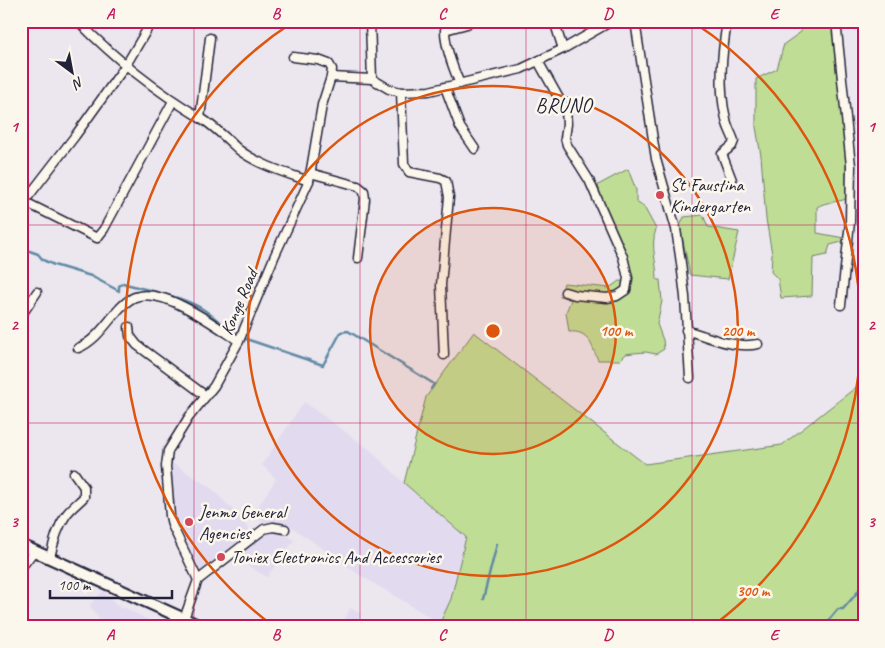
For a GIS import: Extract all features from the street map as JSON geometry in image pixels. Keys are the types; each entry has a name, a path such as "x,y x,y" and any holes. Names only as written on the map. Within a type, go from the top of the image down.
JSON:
{"main road":[{"path":"21,545 50,557 183,623 202,627"}],"street":[{"path":"78,21 126,66 173,101 200,118 247,155 284,173 358,186 364,191 365,199 358,258"},
{"path":"152,21 126,66 75,136 22,203 97,238 104,229 173,101"},
{"path":"370,21 372,79"},
{"path":"554,21 563,49"},
{"path":"293,57 318,60 329,64 332,69 332,77 372,79 389,89 401,92 429,91 505,74 563,49 612,21"},
{"path":"635,21 656,158 676,229 685,297 690,378"},
{"path":"727,21 722,57 721,90 726,121 734,141 732,146 722,154 732,180"},
{"path":"836,21 851,166 850,222 842,305"},
{"path":"460,84 454,70 445,30 467,24"},
{"path":"200,118 210,38"},
{"path":"538,61 566,111 565,138 567,145 589,180 622,257 628,278 626,290 613,298 575,296 565,292"},
{"name":"Konge Road","path":"198,580 172,525 168,507 167,456 171,444 189,417 225,369 239,341 310,177 322,105 332,77"},
{"path":"444,87 460,127 475,149"},
{"path":"401,92 404,164 409,172 446,181 450,197 441,284 444,355"},
{"path":"21,316 37,292"},
{"path":"78,348 94,339 126,302 142,295 158,297 190,310 239,341"},
{"path":"129,327 130,336 137,345 206,396"},
{"path":"686,330 730,343 747,346 758,344"},
{"path":"50,557 55,536 60,526 71,509 84,497 84,487 74,474"},
{"path":"183,623 198,580 257,534 274,527 285,529"},
{"path":"21,568 34,551"}],"shaded area":[{"path":"304,402 370,450 404,483 466,537 451,599 440,623 360,575 286,523 265,524 254,513 276,479 262,465"},
{"path":"171,462 211,488 240,517 252,535 203,575 173,508"},
{"path":"278,531 294,540 267,577 233,557 259,535"},
{"path":"103,591 121,609 125,608 162,627 104,627 90,605"},
{"path":"350,608 361,614 355,627 342,627"}],"green space":[{"path":"802,21 833,21 836,70 846,144 846,199 817,207 817,233 844,238 842,242 830,245 827,255 813,258 812,296 781,298 778,279 771,272 772,254 766,219 761,156 756,127 756,79 777,69 784,44 801,32"},
{"path":"628,169 636,190 636,202 644,207 656,229 654,248 657,280 660,280 662,301 657,324 664,349 656,354 646,352 626,354 620,360 598,360 585,336 581,333 569,332 566,312 571,300 560,296 564,283 609,288 619,281 633,282 603,205 598,185"},
{"path":"703,215 708,227 739,232 728,279 690,275 680,226 684,217"},
{"path":"474,332 645,464 782,445 864,381 864,620 858,627 438,627 451,599 466,537 404,483 426,397"}],"waterway":[{"path":"21,248 38,254 43,260 54,265 91,276 119,291 119,286 123,283 183,300 205,310 228,330"},
{"path":"246,339 323,365 341,332 348,331 434,384 431,389"},
{"path":"483,599 497,544"},
{"path":"823,627 838,609 843,609 864,582"}],"place":[{"name":"St Faustina Kindergarten","path":"660,195"},
{"name":"Jenmo General Agencies","path":"189,522"},
{"name":"Toniex Electronics And Accessories","path":"221,557"}],"district":[{"name":"BRUNO","path":"564,105"}]}
